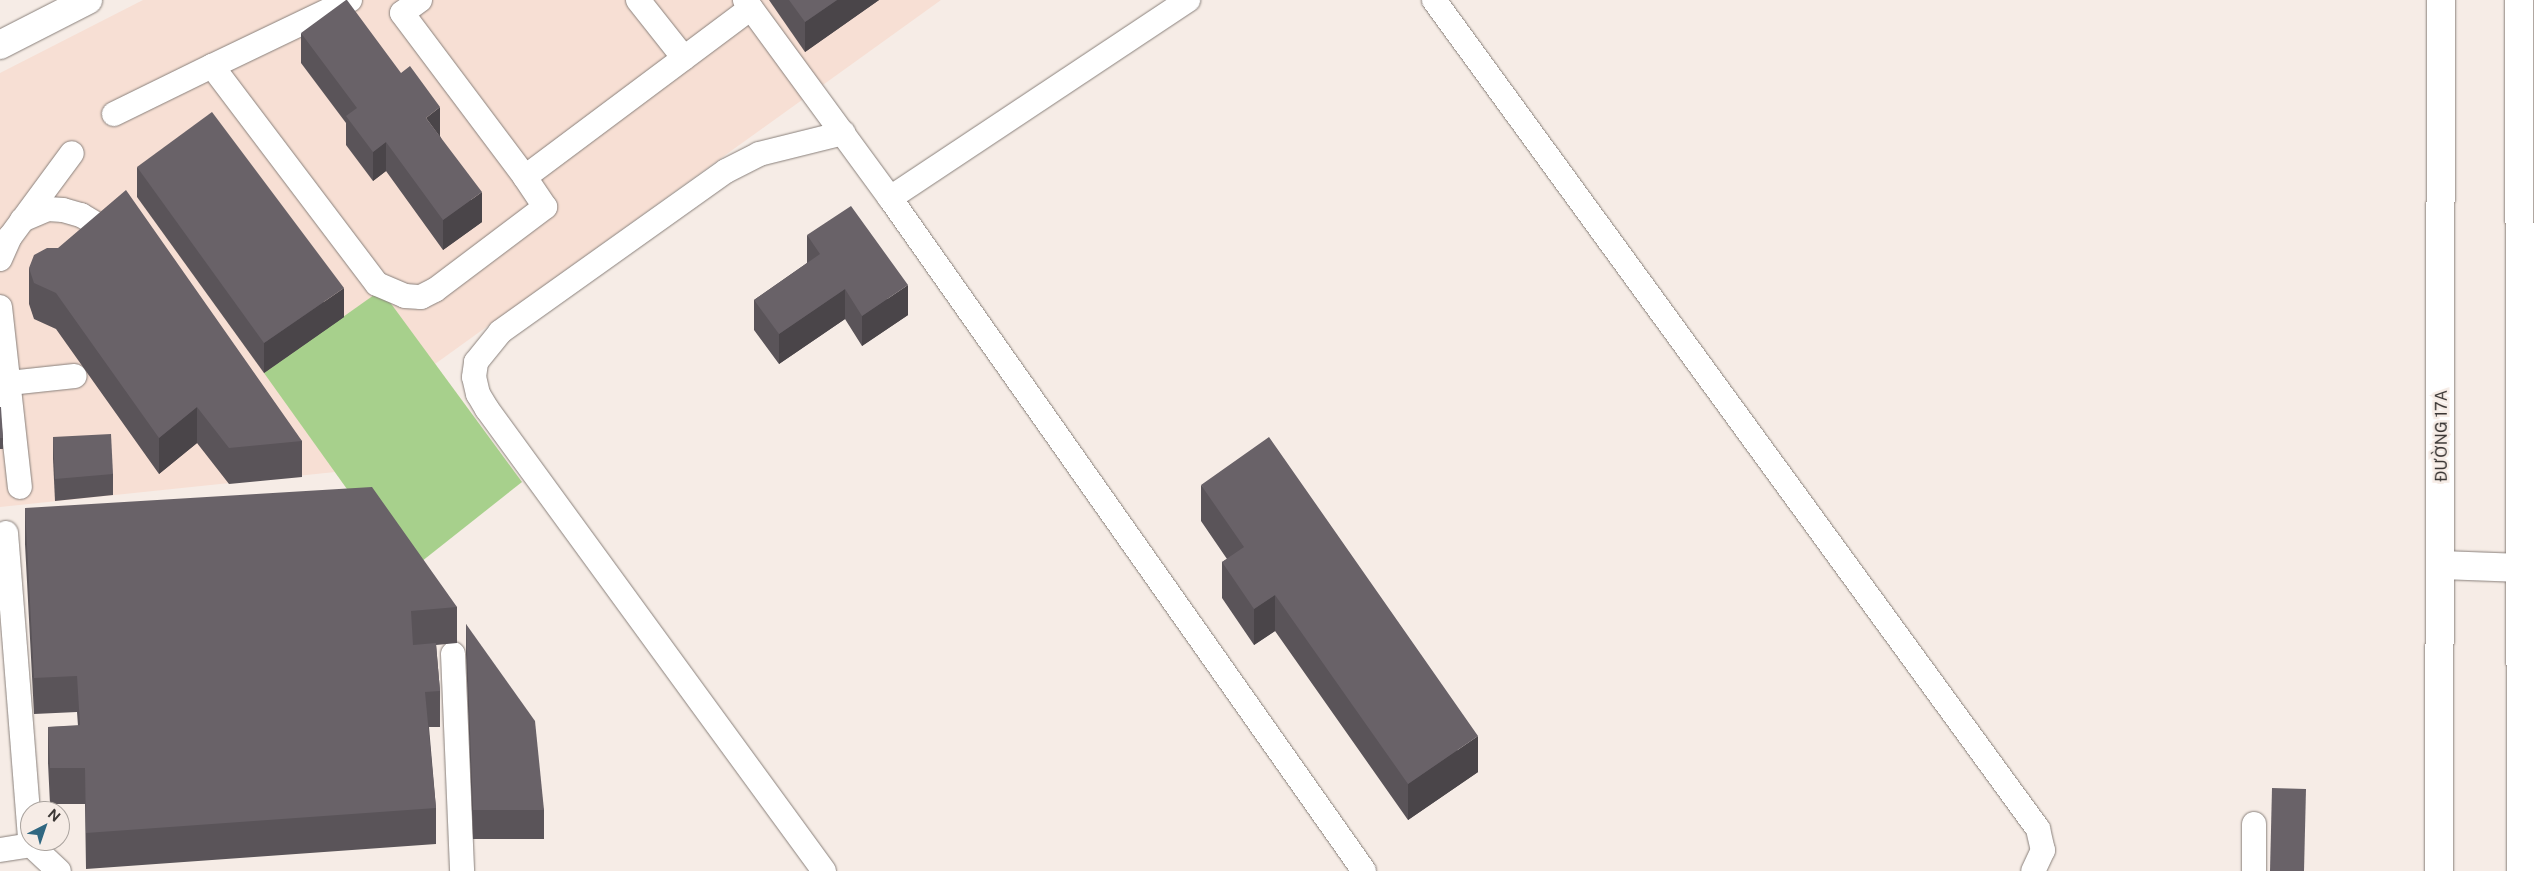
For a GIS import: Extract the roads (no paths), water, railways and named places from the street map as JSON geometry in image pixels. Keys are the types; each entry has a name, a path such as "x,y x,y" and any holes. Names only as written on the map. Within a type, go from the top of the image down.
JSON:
{"street":[{"path":"0,46 88,0"},
{"name":"ĐƯỜNG 17A","path":"2439,871 2442,565 2441,0"},
{"path":"2519,0 2528,568 2521,871"},
{"path":"2442,565 2528,568"}],"lane":[{"path":"114,114 350,0"},
{"path":"638,0 684,58"},
{"path":"890,198 1188,0"},
{"path":"1434,0 2038,829 2044,850 2033,871"},
{"path":"212,66 368,274 390,292 420,297 434,290 545,207 404,4"},
{"path":"525,177 684,58 748,4 890,198 1364,871"},
{"path":"824,871 487,409 478,394 474,377 476,362 500,332 726,171 759,154 843,133"},
{"path":"0,259 6,244 22,220 72,153"},
{"path":"22,220 48,209 63,210 81,215 101,226"},
{"path":"0,307 4,384 20,487"},
{"path":"4,384 75,376"},
{"path":"6,533 27,801"},
{"path":"453,654 462,871"},
{"path":"2254,824 2254,871"},
{"path":"0,850 20,843"},
{"path":"40,851 59,871"}]}
